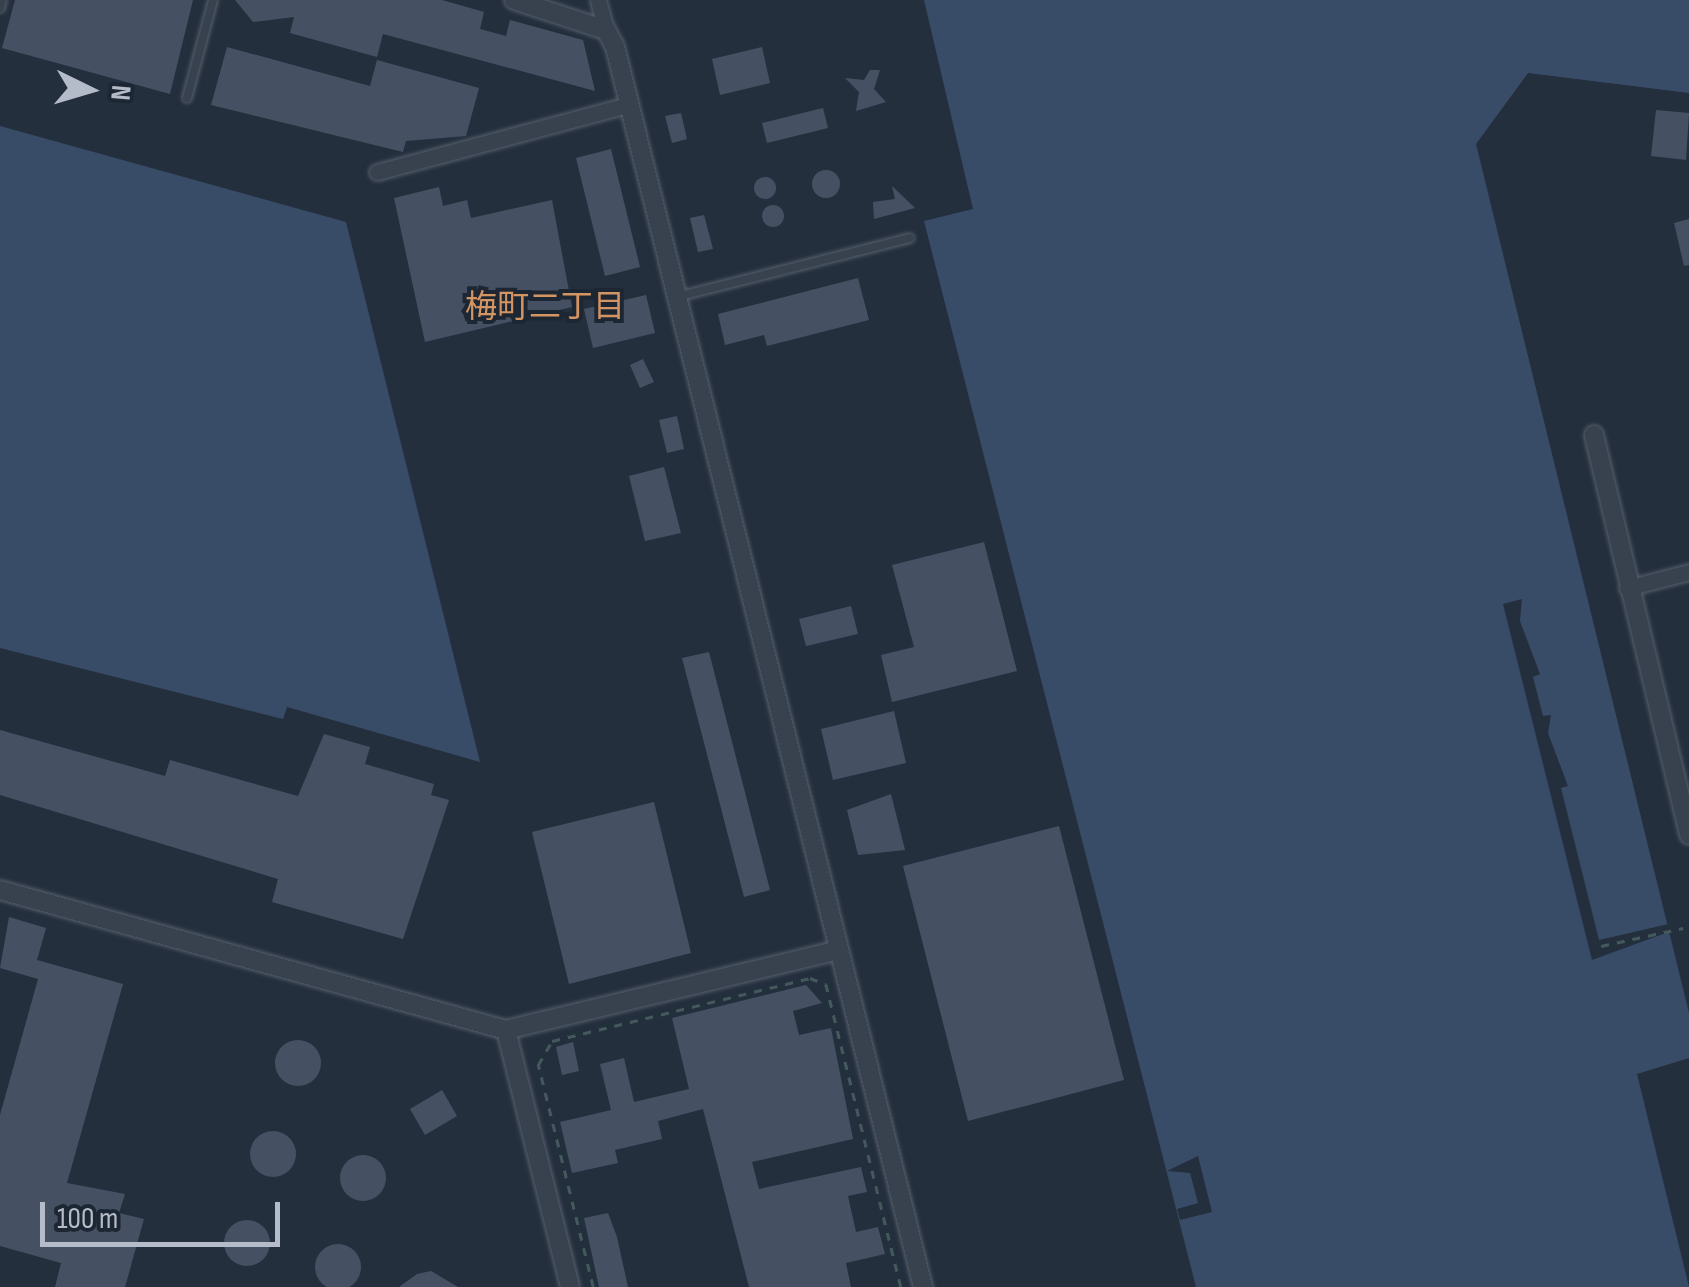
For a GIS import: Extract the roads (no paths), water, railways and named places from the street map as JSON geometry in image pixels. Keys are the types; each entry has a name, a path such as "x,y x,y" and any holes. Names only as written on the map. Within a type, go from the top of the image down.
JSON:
{"street":[{"path":"514,0 606,30"},
{"path":"598,0 630,104 923,1287"},
{"path":"377,172 630,104"},
{"path":"1594,435 1627,588 1689,835"},
{"path":"1627,588 1689,572"},
{"path":"0,890 506,1030 839,950"},
{"path":"506,1030 570,1287"}],"lane":[{"path":"0,8 2,0"},
{"path":"187,98 213,0"},
{"path":"677,296 910,238"}],"water":[{"path":"924,0 1689,0 1689,93 1528,73 1476,144 1689,1013 1689,1058 1637,1074 1689,1287 1196,1287 924,221 973,209"},
{"path":"0,126 346,222 480,762 287,707 283,719 0,648"}],"district":[{"name":"梅町二丁目","path":"545,308"}]}
